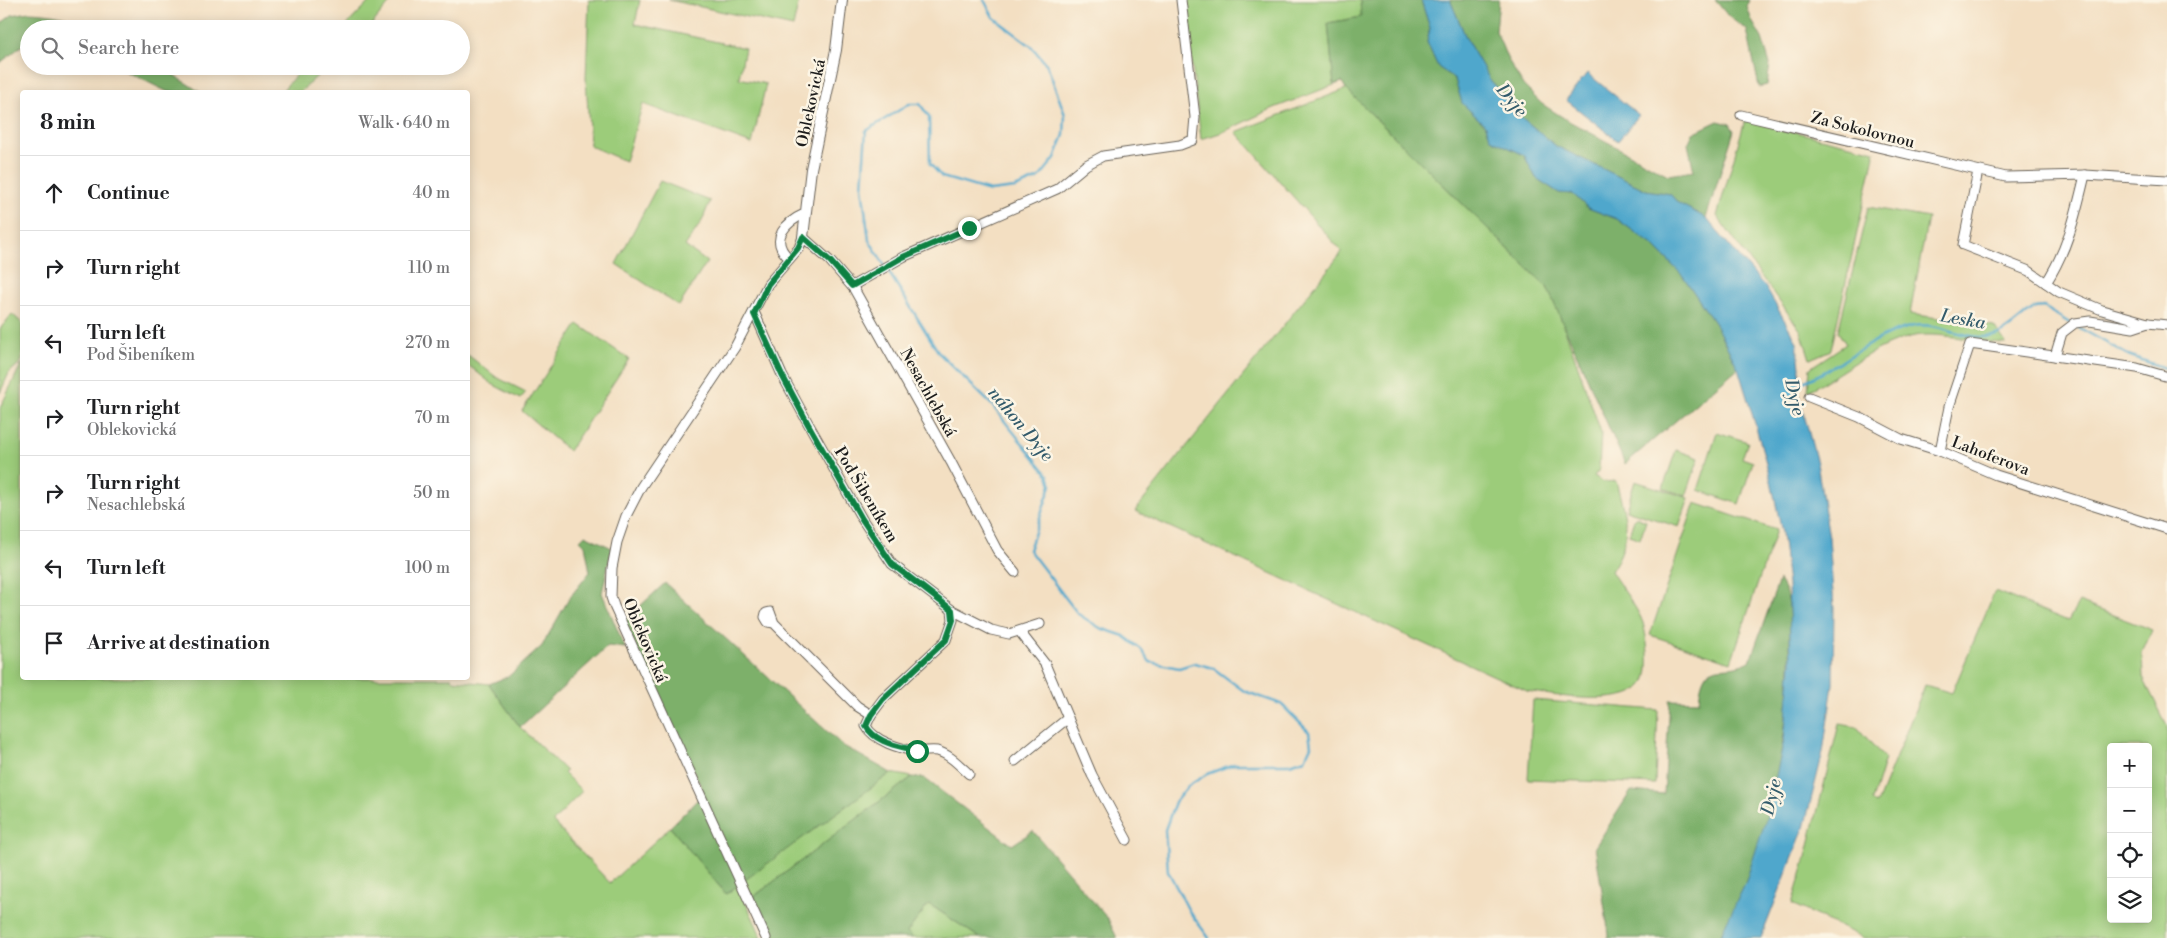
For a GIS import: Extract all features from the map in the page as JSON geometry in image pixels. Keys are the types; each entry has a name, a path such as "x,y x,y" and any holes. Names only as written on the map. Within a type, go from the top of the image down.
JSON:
{"street":[{"name":"Oblekovická","path":"766,938 643,673 611,597 612,568 617,542 626,516 641,487 735,348 768,284 798,248 803,237 811,169 836,50 842,0"},
{"path":"852,286 881,271 891,263 1056,189 1072,179 1086,165 1103,156 1180,145 1193,140 1195,117 1181,0"},
{"name":"Za Sokolovnou","path":"1742,115 2006,177 2085,175 2167,180"},
{"path":"1978,171 1963,245 2029,271 2064,295 2102,310 2148,323 2167,325"},
{"path":"2046,283 2060,259 2070,236 2085,175"},
{"path":"789,258 782,251 779,244 780,235 787,224 806,213"},
{"name":"Nesachlebská","path":"803,237 830,261 852,286 871,317 997,550 1015,572"},
{"name":"Pod Šibeníkem","path":"754,314 782,375 862,519 888,557 899,569 952,610 991,630 1009,634 1040,624"},
{"path":"2055,356 2060,336 2072,325 2090,320 2133,328 2148,323"},
{"path":"1940,451 1949,407 1970,344 2138,368 2165,376"},
{"name":"Lahoferova","path":"1809,397 1859,417 1901,439 1940,451 1996,475 2167,529"},
{"path":"952,610 953,620 946,640 883,699 871,715 866,726 870,734 887,742 917,751 936,751 949,756 969,774"},
{"path":"774,623 857,706 871,715"},
{"path":"1020,632 1045,664 1092,775 1127,840"},
{"path":"1015,761 1068,718"}],"green space":[{"path":"371,0 392,0 375,20 352,20"},
{"path":"589,0 640,0 635,24 745,48 739,78 766,84 752,144 643,104 625,161 590,146 586,78"},
{"path":"669,0 799,0 793,27"},
{"path":"1184,0 1360,0 1362,17 1328,23 1334,85 1274,108 1223,132 1201,139"},
{"path":"1360,0 1421,0 1430,28 1427,42 1438,67 1455,79 1462,103 1486,126 1491,139 1524,155 1536,178 1559,193 1573,194 1588,208 1617,219 1654,246 1683,276 1715,324 1738,368 1625,464 1547,287 1346,89 1342,82 1334,85 1328,23 1361,17"},
{"path":"1450,0 1499,0 1496,31 1507,58 1523,85 1542,104 1567,120 1668,175 1694,171 1688,144 1693,133 1718,121 1730,124 1734,131 1706,218 1678,203 1670,194 1646,190 1556,146 1514,111 1489,78 1468,42"},
{"path":"1715,0 1750,0 1747,7 1752,21 1762,38 1770,64 1767,85 1759,87 1747,30 1729,17"},
{"path":"29,12 47,13 76,20 20,20 20,47 0,63 0,24 12,15"},
{"path":"133,75 174,75 197,90 164,90"},
{"path":"296,75 318,75 302,90 283,90"},
{"path":"1346,89 1547,287 1562,321 1601,432 1599,470 1594,476 1604,482 1616,481 1622,505 1626,527 1625,537 1623,548 1611,571 1641,617 1645,630 1648,656 1645,680 1642,686 1633,692 1605,698 1588,698 1527,691 1135,511 1342,252 1236,132"},
{"path":"1745,120 1875,151 1831,350 1810,359 1801,331 1717,216"},
{"path":"660,181 710,201 702,221 685,246 707,262 679,306 616,264"},
{"path":"1868,207 1928,218 1910,314 1994,326 2006,343 1932,335 1910,337 1882,347 1808,391 1810,368 1846,344 1838,332"},
{"path":"12,314 20,321 20,363 9,373 0,393 0,329"},
{"path":"578,324 629,359 569,451 522,411"},
{"path":"470,357 496,377 526,392 520,399 492,384 470,367"},
{"path":"20,367 20,680 454,680 489,684 520,727 566,771 564,773 582,791 553,822 610,883 670,827 726,894 738,885 762,938 0,938 0,408"},
{"path":"1717,432 1748,442 1742,458 1753,462 1739,504 1698,490"},
{"path":"1676,450 1699,458 1686,496 1663,488"},
{"path":"1635,481 1689,498 1679,527 1626,510"},
{"path":"1695,503 1776,530 1731,662 1650,635"},
{"path":"1635,517 1646,521 1640,539 1629,535"},
{"path":"585,535 612,548 602,593 625,648 608,646 520,727 489,684 509,676 542,646 570,597 590,572 585,545 580,540"},
{"path":"1779,580 1786,595 1789,608 1790,673 1787,712 1773,793 1763,834 1735,907 1718,938 1608,938 1595,847 1631,791 1664,794 1670,700 1699,701 1701,686 1709,671 1740,665 1750,661"},
{"path":"665,583 842,745 891,773 726,894 670,827 704,793 624,621"},
{"path":"1995,591 2068,621 2079,602 2152,630 2142,653 2143,678 2167,725 2167,938 1864,938 1792,904 1805,861 1839,724 1857,727 1885,759 1872,801 1877,804 1925,685 1952,693"},
{"path":"1533,700 1658,710 1655,784 1528,779"},
{"path":"891,773 912,777 752,898 744,880"},
{"path":"912,777 924,778 1012,845 1033,831 1108,919 1117,938 980,938 929,904 907,932 913,938 770,938 752,898"},
{"path":"929,904 980,938 913,938 907,932"}],"water":[{"name":"Dyje","path":"1421,0 1450,0 1468,42 1489,78 1514,111 1556,146 1646,190 1670,194 1678,203 1706,218 1766,288 1797,342 1800,367 1798,392 1817,463 1829,537 1834,607 1833,685 1823,752 1804,828 1761,938 1719,938 1745,884 1767,816 1784,740 1791,663 1788,585 1782,533 1771,481 1738,368 1715,324 1683,276 1654,246 1617,219 1588,208 1573,194 1559,193 1536,178 1524,155 1491,139 1486,126 1462,103 1455,79 1438,67 1427,42 1430,28"},
{"path":"1587,73 1639,115 1618,141 1566,100"}],"waterway":[{"name":"náhon Dyje","path":"984,0 993,17 1031,46 1047,65 1065,115 1064,135 1055,158 1039,178 1015,188 990,191 942,177 930,164 929,117 920,104 909,104 866,131 862,187 869,240 939,353 990,403 1048,475 1051,485 1029,550 1078,614 1100,628 1124,636 1141,649 1150,662 1179,668 1195,663 1213,668 1244,691 1281,704 1309,732 1311,746 1305,759 1290,764 1234,764 1207,774 1188,786 1175,802 1165,830 1168,871 1189,911 1209,938"},
{"name":"Leska","path":"1797,384 1826,371 1883,337 1914,326 1924,325 1976,337 1987,337 1997,335 2011,327 2034,308 2044,307 2071,324"},
{"name":"Leska","path":"2076,326 2128,355 2167,369"}],"route":[{"path":"917,751 887,742 870,734 866,726 871,715 883,699 946,640 953,620 952,610 892,564 862,519 808,424 782,375 762,327 754,314 768,284 798,248 803,237 830,261 852,286 903,257 969,228"}]}
